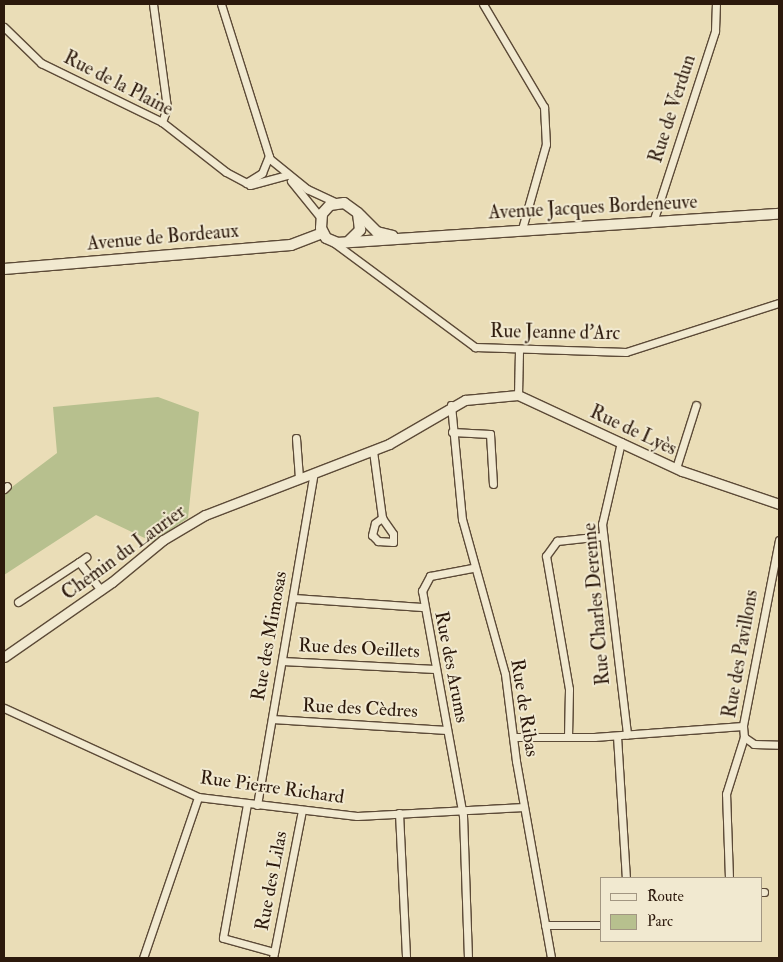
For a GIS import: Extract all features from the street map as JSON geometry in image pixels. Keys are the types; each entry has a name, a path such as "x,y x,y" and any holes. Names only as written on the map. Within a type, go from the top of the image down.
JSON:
{"main road":[{"path":"337,203 350,205 358,213 360,230 350,241 332,242 322,233 321,218 337,203"},
{"name":"Avenue Jacques Bordeneuve","path":"358,213 377,232 408,238"},
{"name":"Avenue Jacques Bordeneuve","path":"350,241 779,214"},
{"name":"Avenue de Bordeaux","path":"4,269 291,246 322,233"}],"street":[{"path":"153,4 167,108 162,122"},
{"path":"221,4 269,156 287,175 321,218"},
{"path":"484,4 544,107 546,144 522,229"},
{"name":"Rue de Verdun","path":"653,222 715,31 716,4"},
{"name":"Rue de la Plaine","path":"4,27 29,54 57,72 162,122 226,172 246,183"},
{"path":"246,183 262,173 269,156"},
{"path":"246,183 256,185 287,175 337,203"},
{"path":"350,241 351,258"},
{"name":"Rue Jeanne d'Arc","path":"332,242 467,344 519,351 626,352 779,303"},
{"path":"518,395 519,351"},
{"name":"Chemin du Laurier","path":"4,657 101,590 163,540 205,515 373,451 451,406 518,395"},
{"name":"Rue de Lyès","path":"518,395 676,468 779,504"},
{"path":"676,468 696,405"},
{"name":"Rue de Ribas","path":"451,406 452,432 472,568 505,674 524,807 550,958"},
{"path":"452,432 490,434 493,484"},
{"path":"296,438 299,478"},
{"name":"Rue Charles Derenne","path":"621,442 602,524 627,735"},
{"path":"373,451 382,518"},
{"name":"Rue des Mimosas","path":"257,805 314,473"},
{"path":"568,737 569,689 546,556 558,541 603,536"},
{"name":"Rue des Pavillons","path":"779,540 743,726 744,738 754,744 779,745"},
{"path":"18,602 86,557"},
{"path":"79,562 101,590"},
{"name":"Rue des Arums","path":"468,958 460,810 447,730 422,607 422,591 430,576 472,568"},
{"path":"294,598 422,607"},
{"name":"Rue des Oeillets","path":"282,661 435,669"},
{"name":"Rue Pierre Richard","path":"4,708 198,797 357,816 524,807"},
{"name":"Rue des Cèdres","path":"272,719 447,730"},
{"path":"513,737 616,736 743,726"},
{"path":"616,736 626,877"},
{"path":"730,877 726,794 744,738"},
{"path":"143,958 198,797"},
{"path":"247,804 223,938 274,955"},
{"name":"Rue des Lilas","path":"274,955 302,810"},
{"path":"399,813 406,958"},
{"path":"545,925 600,925"}],"green space":[{"path":"158,397 199,412 188,518 153,542 96,515 4,575 4,493 57,453 53,407"}]}
